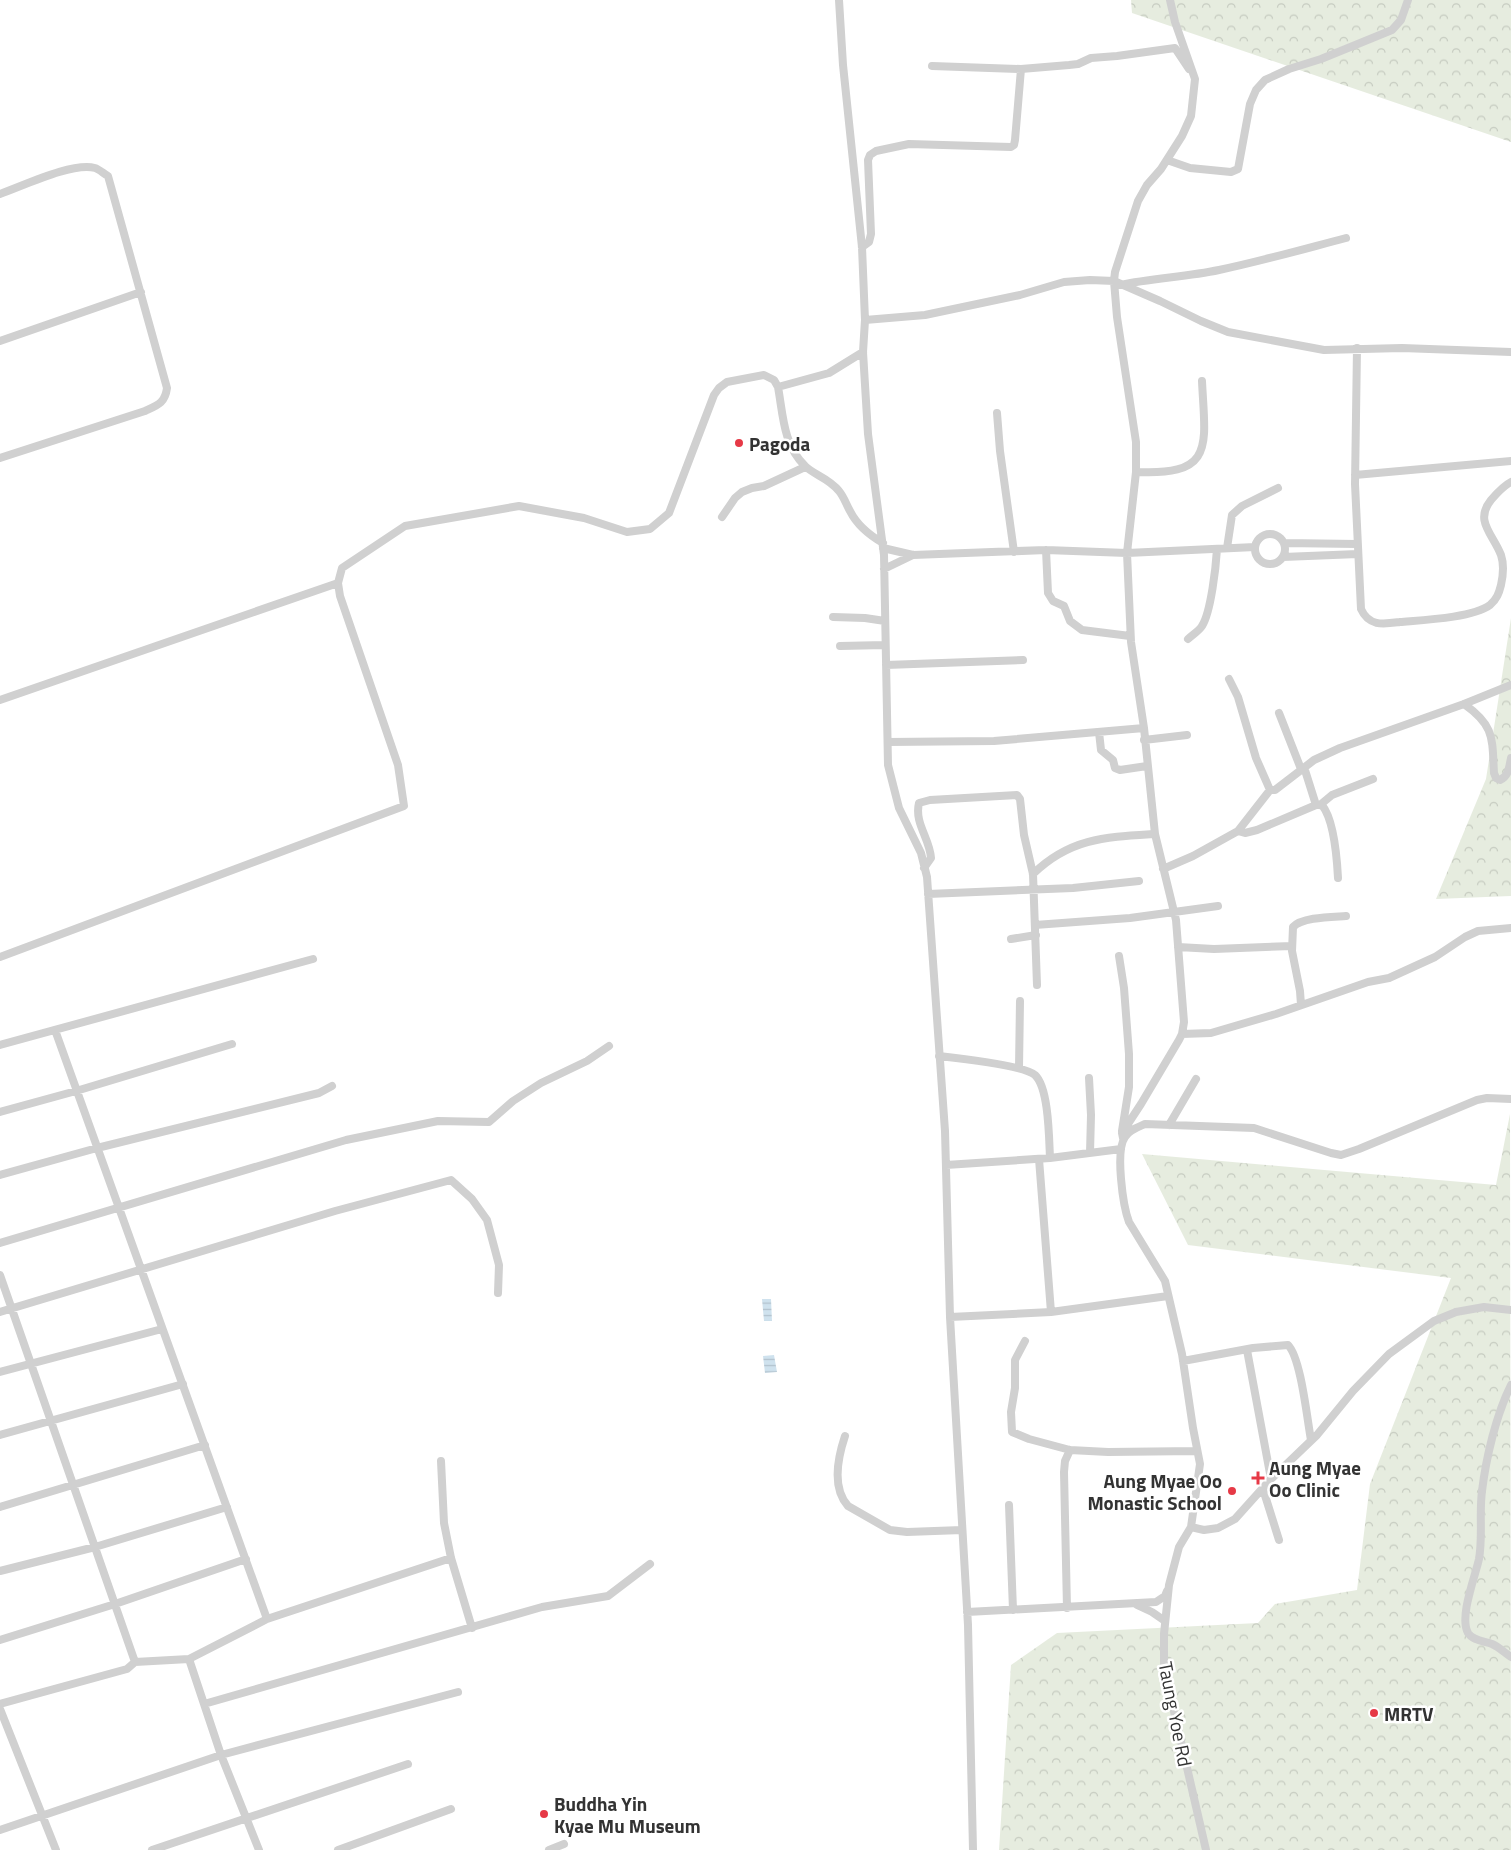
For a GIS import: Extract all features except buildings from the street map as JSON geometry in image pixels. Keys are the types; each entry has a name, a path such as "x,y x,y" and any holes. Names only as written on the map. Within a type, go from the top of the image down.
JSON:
{"street":[{"path":"839,0 843,66 862,247 866,320 863,352 868,434 883,546 888,765 899,808 921,853 928,894 946,1165 950,1317 967,1612 973,1850"},
{"path":"1123,1135 1182,1034 1184,1022 1174,913 1155,834 1144,728 1130,636 1127,553 1136,472 1136,442 1118,322 1115,272 1138,201 1147,184 1167,160 1182,136 1190,116 1195,79 1175,22 1170,0"},
{"path":"1167,160 1190,168 1231,172 1238,169 1250,104 1256,90 1265,80 1392,30 1402,20 1408,0"},
{"path":"932,66 1021,69 1078,64 1092,58 1175,48 1195,79"},
{"path":"862,247 869,242 871,234 868,160 870,154 909,144 1011,147 1014,145 1015,140 1021,69"},
{"path":"0,194 80,167 96,168 108,176 167,388 166,398 160,404 145,411 0,458"},
{"path":"866,320 925,314 1020,295 1064,282 1090,280 1117,283 1218,270 1346,238"},
{"path":"1117,283 1160,301 1201,322 1228,332 1324,350 1402,348 1511,352"},
{"path":"0,342 141,292"},
{"path":"1356,348 1355,475 1358,554 1361,609 1369,621 1379,624 1442,618 1473,612 1490,605 1498,596 1503,566 1499,552 1484,523 1484,515 1487,505 1497,493 1511,482"},
{"path":"778,387 829,373 863,352"},
{"path":"0,958 404,806 398,765 340,596 338,583 342,568 404,526 519,506 584,518 627,532 650,529 669,513 714,395 727,382 764,375 774,380 778,387 786,434 795,454 805,467 825,478 837,488 854,518 883,546 913,555 1046,550 1127,553 1255,547"},
{"path":"1136,472 1160,473 1174,471 1188,466 1199,457 1204,438 1202,381"},
{"path":"997,413 1000,451 1014,552"},
{"path":"1355,475 1511,461"},
{"path":"722,517 734,498 742,492 764,486 805,467"},
{"path":"1227,548 1232,515 1242,506 1278,488"},
{"path":"1275,534 1284,543 1286,550 1283,557 1272,564 1265,563 1256,553 1255,547 1262,536 1275,534"},
{"path":"1284,543 1358,544"},
{"path":"1188,639 1202,626 1207,612 1216,565 1217,549"},
{"path":"1046,550 1048,593 1053,601 1064,606 1070,621 1082,630 1130,636"},
{"path":"1283,557 1358,554"},
{"path":"884,569 913,555"},
{"path":"0,700 338,583"},
{"path":"833,617 866,618 885,621"},
{"path":"840,646 886,645"},
{"path":"886,665 1023,660"},
{"path":"1229,679 1238,697 1256,758 1270,790"},
{"path":"1163,869 1193,856 1238,831 1270,790 1275,790 1314,760 1340,748 1464,704 1511,685"},
{"path":"1464,704 1481,718 1491,732 1496,778 1500,780 1504,778 1507,774 1511,758"},
{"path":"1279,714 1318,805 1325,808 1334,844 1338,878"},
{"path":"888,742 994,741 1144,728"},
{"path":"1099,732 1101,750 1112,760 1115,768 1120,770 1147,766"},
{"path":"1144,740 1187,735"},
{"path":"1238,831 1245,833 1257,830 1318,805 1332,795 1373,779"},
{"path":"924,868 931,858 931,851 918,818 919,803 930,800 1017,795 1020,799 1024,835 1033,874 1037,985"},
{"path":"1033,874 1067,848 1084,842 1155,834"},
{"path":"928,894 1034,890 1139,881"},
{"path":"1035,925 1174,913 1218,906"},
{"path":"1301,1005 1292,946 1293,927 1296,923 1305,920 1346,916"},
{"path":"1182,1034 1211,1033 1276,1014 1368,982 1389,978 1435,957 1465,937 1478,931 1511,928"},
{"path":"1011,939 1036,935"},
{"path":"1178,947 1214,949 1292,946"},
{"path":"1119,956 1124,988 1129,1054 1128,1087 1121,1149 1121,1182 1129,1222 1165,1281 1183,1361 1196,1451 1201,1468 1191,1527 1204,1530 1218,1528 1235,1519 1271,1479 1334,1416 1353,1391 1389,1354 1434,1321 1456,1312 1484,1307 1511,1310"},
{"path":"0,1045 313,959"},
{"path":"1019,1068 1020,1001"},
{"path":"55,1030 267,1619"},
{"path":"0,1112 232,1044"},
{"path":"0,1243 346,1140 438,1122 489,1122 513,1101 541,1083 587,1062 609,1046"},
{"path":"939,1056 1019,1068 1035,1075 1041,1085 1046,1104 1050,1158"},
{"path":"1088,1078 1092,1115 1090,1153"},
{"path":"1169,1125 1196,1079"},
{"path":"0,1175 97,1148 318,1093 332,1086"},
{"path":"1123,1135 1145,1124 1254,1128 1341,1155 1360,1149 1477,1100 1496,1097 1511,1099"},
{"path":"946,1165 1050,1158 1121,1149"},
{"path":"1039,1159 1051,1312"},
{"path":"0,1312 335,1211 451,1180 472,1199 487,1220 499,1265 498,1293"},
{"path":"0,1275 136,1662"},
{"path":"950,1317 1051,1312 1168,1296"},
{"path":"0,1372 162,1329"},
{"path":"1025,1341 1015,1360 1015,1388 1010,1412 1012,1432 1029,1439 1070,1450 1108,1452 1196,1451"},
{"path":"1183,1361 1288,1345 1293,1350 1311,1440"},
{"path":"1247,1350 1271,1479"},
{"path":"0,1435 183,1384"},
{"path":"1511,1385 1505,1396 1498,1420 1482,1490 1479,1558 1468,1601 1465,1624 1469,1634 1476,1639 1493,1645 1511,1657"},
{"path":"844,1436 838,1472 839,1490 848,1506 890,1530 962,1530"},
{"path":"0,1507 205,1446"},
{"path":"1066,1608 1064,1472 1065,1461 1070,1450"},
{"path":"441,1460 444,1523 451,1558 472,1628"},
{"path":"1263,1489 1279,1540"},
{"path":"1009,1505 1013,1610"},
{"path":"0,1571 95,1547 227,1508"},
{"name":"Taung Yoe Rd","path":"1191,1527 1179,1547 1169,1585 1165,1621 1164,1673 1206,1850"},
{"path":"0,1704 127,1669 136,1662 189,1659 267,1619 451,1558"},
{"path":"0,1640 115,1604 246,1559"},
{"path":"204,1704 542,1607 608,1596 650,1564"},
{"path":"967,1612 1156,1602 1165,1596 1169,1585"},
{"path":"1133,1603 1165,1621"},
{"path":"189,1659 221,1755 259,1850"},
{"path":"0,1830 221,1755 458,1692"},
{"path":"0,1709 56,1850"},
{"path":"152,1850 408,1764"},
{"path":"338,1850 451,1809"},
{"path":"549,1850 564,1844"}],"green space":[{"path":"1131,0 1511,0 1511,142 1132,13"},
{"path":"1511,618 1511,896 1436,899 1486,779"},
{"path":"1510,1114 1511,1850 999,1850 1011,1665 1057,1633 1258,1623 1275,1604 1357,1590 1370,1484 1451,1278 1188,1245 1142,1154 1496,1185"}],"water":[{"path":"762,1299 771,1299 772,1321 764,1321"},
{"path":"774,1355 777,1372 765,1373 763,1356"}],"place":[{"name":"Pagoda","path":"739,443"},
{"name":"Aung Myae Oo Clinic","path":"1258,1478"},
{"name":"Aung Myae Oo Monastic School","path":"1232,1491"},
{"name":"MRTV","path":"1374,1713"},
{"name":"Buddha Yin Kyae Mu Museum","path":"544,1814"}]}
